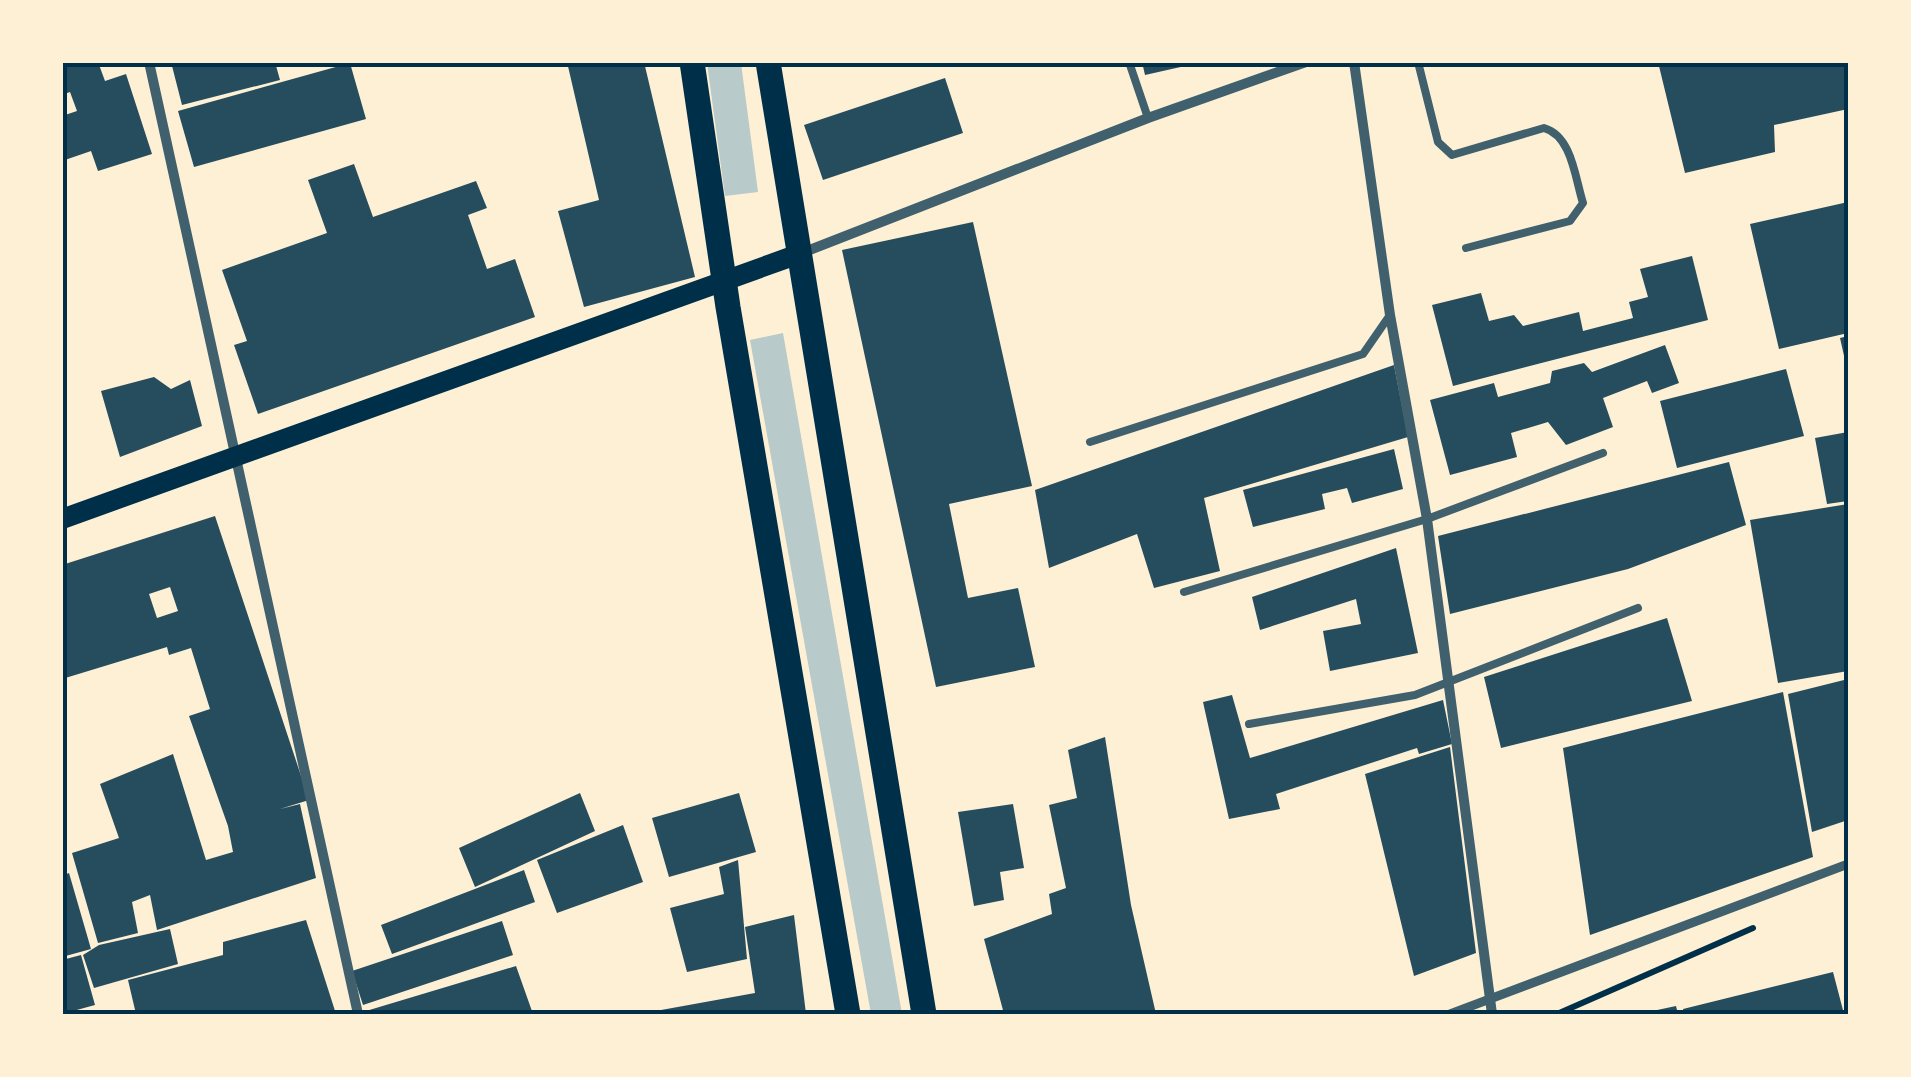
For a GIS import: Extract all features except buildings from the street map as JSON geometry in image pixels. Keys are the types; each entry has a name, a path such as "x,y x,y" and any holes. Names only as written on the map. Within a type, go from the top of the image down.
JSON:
{"main road":[{"path":"692,62 724,282 848,1014"},
{"path":"768,62 796,256 924,1014"},
{"path":"62,519 796,256"}],"street":[{"path":"149,62 358,1014"},
{"path":"796,256 1148,118 1306,62"},
{"path":"1354,62 1390,316 1426,519 1492,1014"},
{"path":"1450,1014 1848,864"}],"lane":[{"path":"1129,62 1148,118"},
{"path":"1418,62 1438,142 1444,150 1452,154 1544,128 1556,132 1564,142 1583,203 1570,221 1466,248"},
{"path":"1090,442 1362,354 1390,316"},
{"path":"1184,592 1426,519 1604,453"},
{"path":"1248,724 1446,685 1472,670 1638,608"}],"path":[{"path":"1558,1014 1769,920"}],"shaded area":[{"path":"707,63 741,63 758,192 725,196"},
{"path":"783,333 902,1014 871,1014 750,340"}]}
